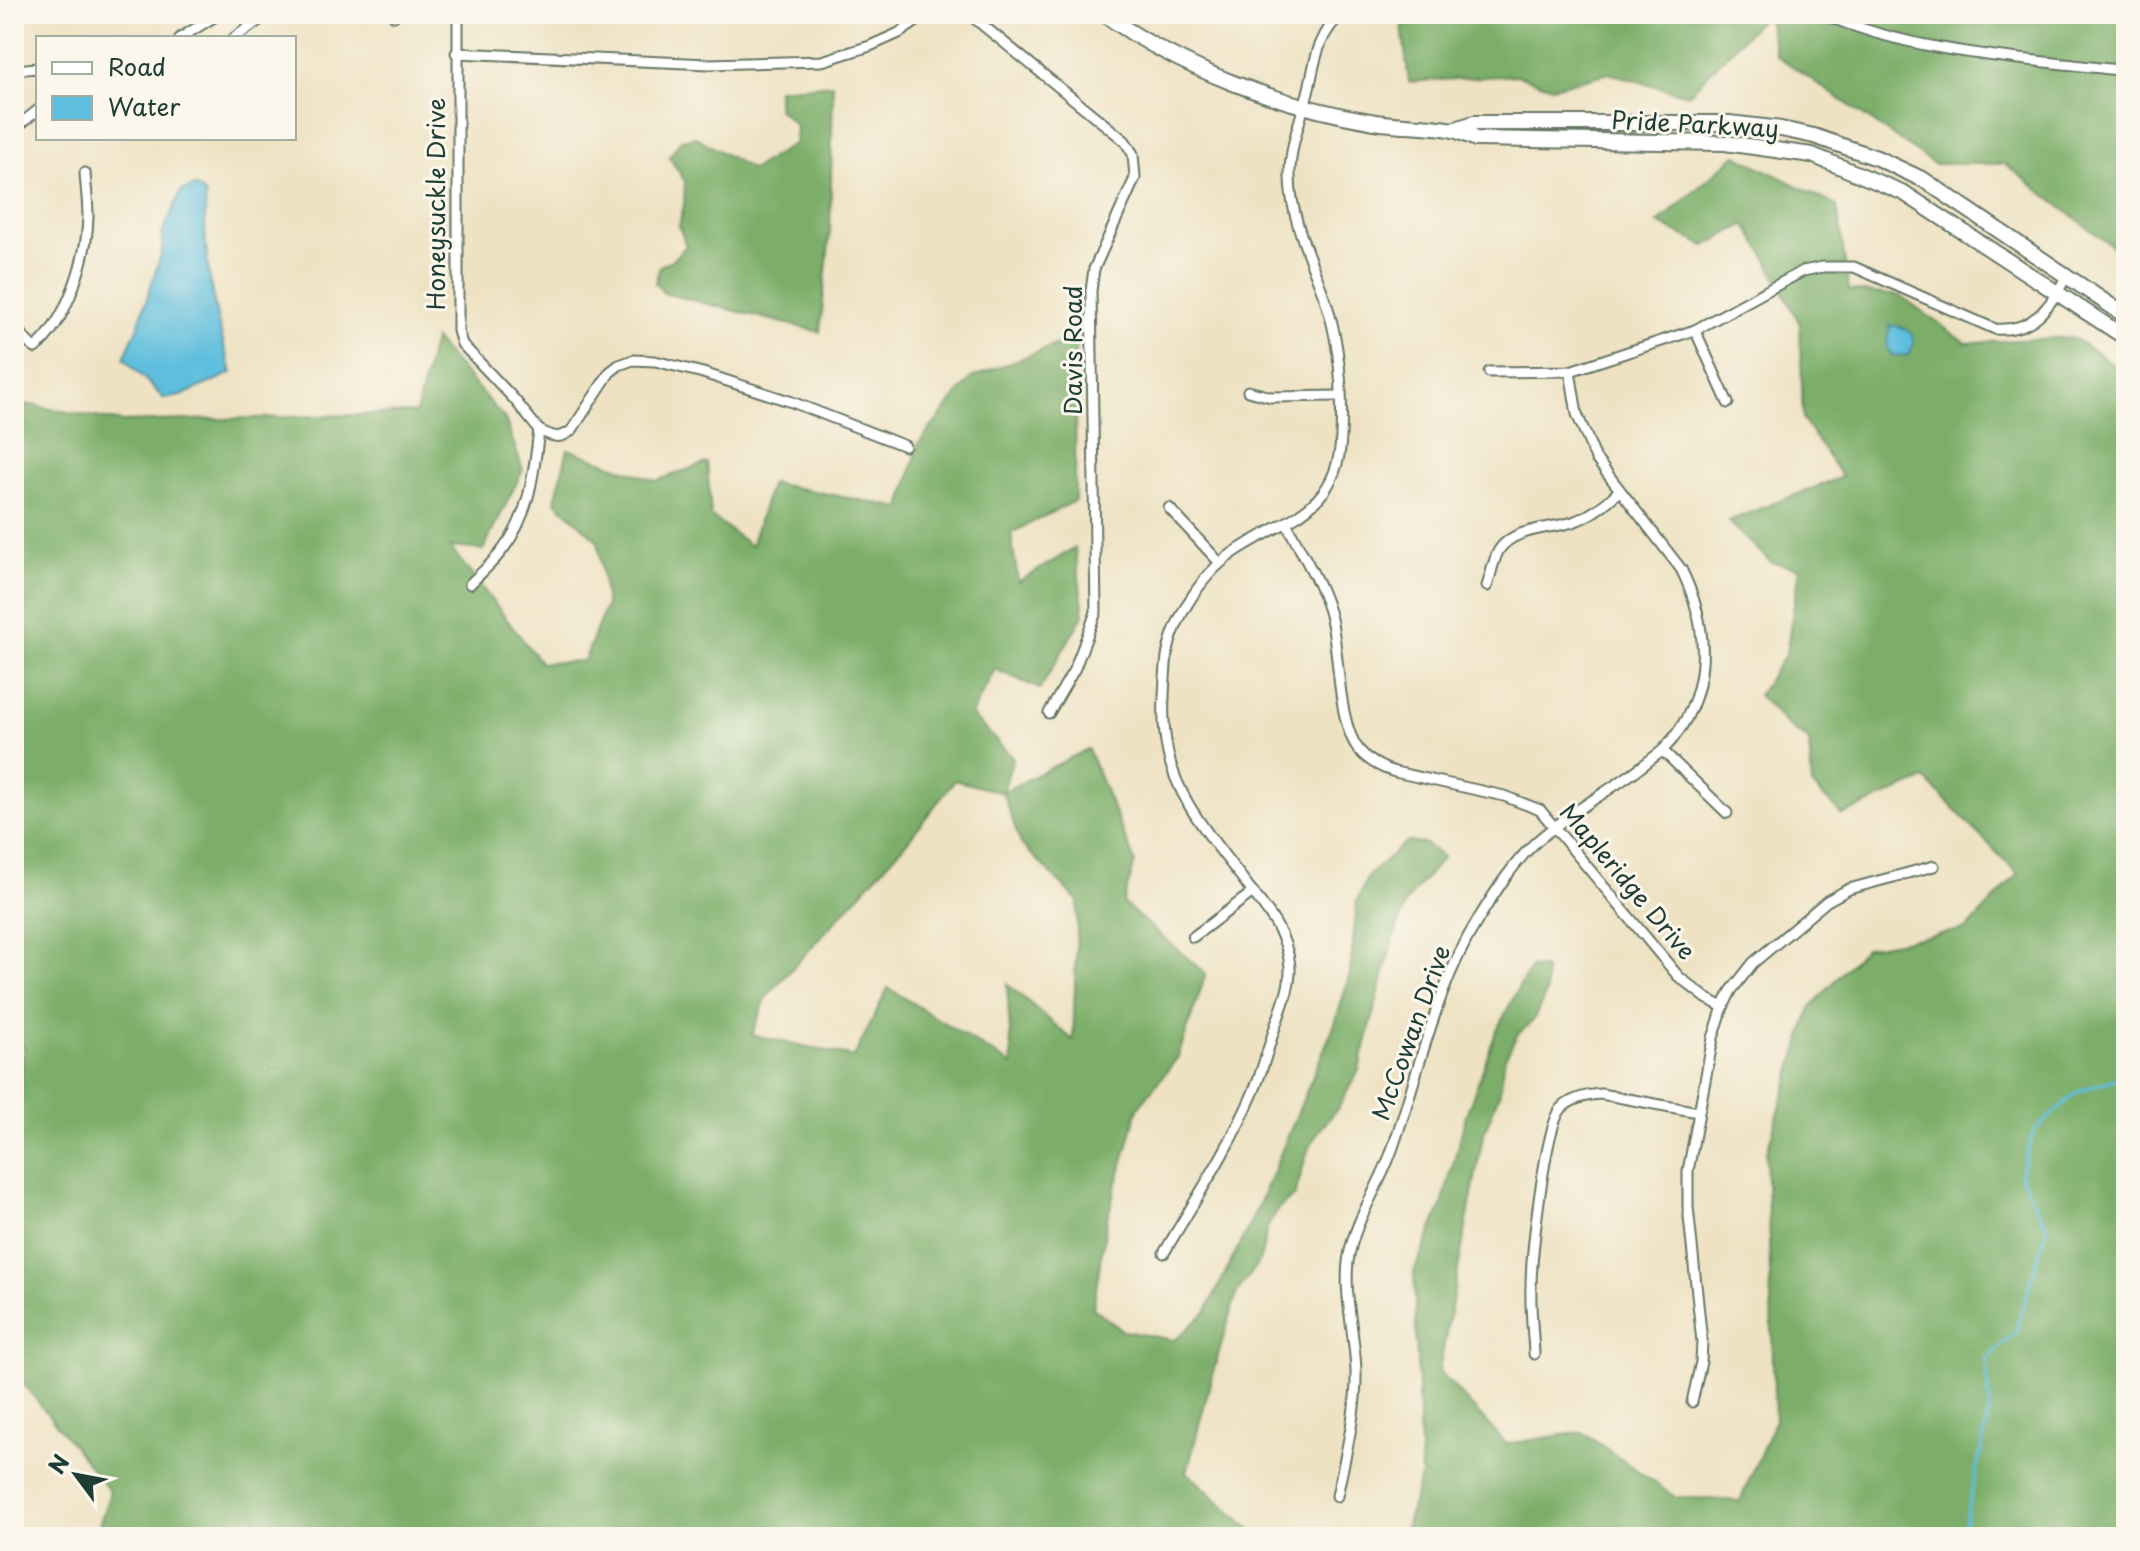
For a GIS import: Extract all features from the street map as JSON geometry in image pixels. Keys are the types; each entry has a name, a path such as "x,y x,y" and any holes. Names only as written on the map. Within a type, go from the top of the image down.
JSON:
{"main road":[{"name":"Pride Parkway","path":"1104,14 1198,67 1238,84 1304,106 1375,122 1453,130 1476,139 1725,143 1812,155 1874,179 1914,199 2126,338"},
{"name":"Pride Parkway","path":"1453,130 1474,123 1729,123 1814,136 1877,158 1924,180 2126,316"}],"street":[{"path":"183,36 219,14"},
{"path":"237,36 268,14"},
{"name":"Honeysuckle Drive","path":"458,14 458,331 462,344 539,430"},
{"path":"456,53 709,64 822,61 870,46 899,33 927,14"},
{"name":"Davis Road","path":"969,14 1125,141 1133,154 1135,178 1094,269 1091,291 1096,612 1075,668 1049,713"},
{"path":"1164,1253 1238,1126 1255,1090 1285,999 1290,966 1281,933 1182,793 1165,742 1163,713 1169,647 1206,578 1235,552 1287,524 1316,501 1336,466 1341,441 1339,369 1331,322 1301,232 1291,190 1290,155 1323,35 1342,14"},
{"path":"1823,14 1914,45 2126,71"},
{"path":"14,70 36,68"},
{"path":"14,129 36,112"},
{"path":"14,304 19,331 35,348 45,340 61,317 80,266 88,219 85,173"},
{"path":"1489,372 1570,371 1695,330 1803,271 1823,267 1854,267 1995,329 2022,328 2034,320 2066,277"},
{"path":"1695,330 1728,403"},
{"path":"470,584 500,553 520,524 534,475 539,430 557,438 565,436 610,372 633,360 655,361 703,373 792,402 905,446"},
{"name":"McCowan Drive","path":"1337,1496 1353,1410 1356,1373 1347,1282 1353,1238 1391,1153 1447,983 1461,950 1478,918 1537,841 1663,751 1688,713 1699,683 1703,663 1701,623 1691,588 1681,569 1596,459 1577,414 1570,371"},
{"path":"1248,391 1271,397 1340,396"},
{"path":"1487,586 1496,555 1513,538 1575,521 1591,513 1619,491"},
{"path":"1169,508 1220,563"},
{"name":"Mapleridge Drive","path":"1287,524 1324,596 1331,618 1346,719 1359,749 1369,759 1395,772 1519,800 1540,810 1678,976 1723,1007"},
{"path":"1663,751 1727,813"},
{"path":"1692,1402 1702,1342 1687,1189 1698,1112 1713,1038 1723,1007 1731,991 1753,963 1827,901 1849,889 1934,866"},
{"path":"1193,937 1253,892"},
{"path":"1534,1354 1532,1262 1550,1135 1561,1110 1587,1095 1601,1094 1698,1112"}],"green space":[{"path":"1455,14 1766,14 1688,95 1610,73 1552,87 1517,75 1409,82 1402,26"},
{"path":"1767,14 2126,14 2126,257 2005,164 1934,164 1776,55"},
{"path":"833,84 830,232 820,332 664,293 655,283 660,266 672,260 686,246 679,226 685,181 669,157 681,140 696,137 752,170 795,143 796,126 778,109 778,89"},
{"path":"1736,155 1837,206 1849,290 1901,296 1966,343 2072,337 2126,372 2126,1537 1403,1537 1421,1476 1414,1272 1442,1206 1466,1115 1496,1032 1532,967 1545,969 1546,993 1533,1021 1517,1035 1505,1058 1500,1091 1483,1136 1439,1371 1506,1444 1582,1432 1675,1497 1740,1501 1775,1420 1766,1154 1811,1007 1865,948 1967,929 2018,874 1925,779 1842,815 1812,785 1809,740 1789,727 1758,695 1786,654 1800,568 1771,562 1728,521 1842,477 1803,420 1800,324 1745,224 1705,246 1658,223"},
{"path":"1076,337 1075,501 1011,533 1018,582 1075,548 1084,614 1040,689 995,669 971,715 1013,758 1003,792 1088,749 1135,862 1123,903 1206,974 1178,1057 1138,1108 1107,1219 1093,1308 1123,1331 1175,1340 1206,1312 1259,1205 1336,1021 1350,973 1357,901 1368,876 1406,842 1424,843 1443,857 1406,902 1391,946 1359,1070 1307,1153 1295,1195 1279,1208 1267,1228 1260,1261 1237,1292 1213,1372 1187,1472 1244,1524 1263,1537 95,1537 110,1492 14,1372 14,1124 24,1048 14,1036 14,402 122,422 416,413 434,339 505,419 523,470 483,550 450,547 541,663 584,661 606,605 598,541 555,501 568,449 656,481 707,463 711,516 751,546 771,483 901,508 919,443 971,378","holes":["955,780 1003,793 1021,844 1078,901 1073,1040 1007,984 1012,1065 888,988 854,1057 752,1035 767,996 906,843"]}],"water":[{"path":"195,186 206,194 206,239 211,285 232,373 181,396 164,399 124,358 162,252 162,235 181,191"},
{"path":"1890,325 1911,333 1913,342 1908,355 1892,356 1887,347"}],"waterway":[{"path":"1962,1537 1990,1408 1986,1359 2015,1333 2047,1228 2020,1174 2034,1131 2077,1092 2126,1075"}]}
